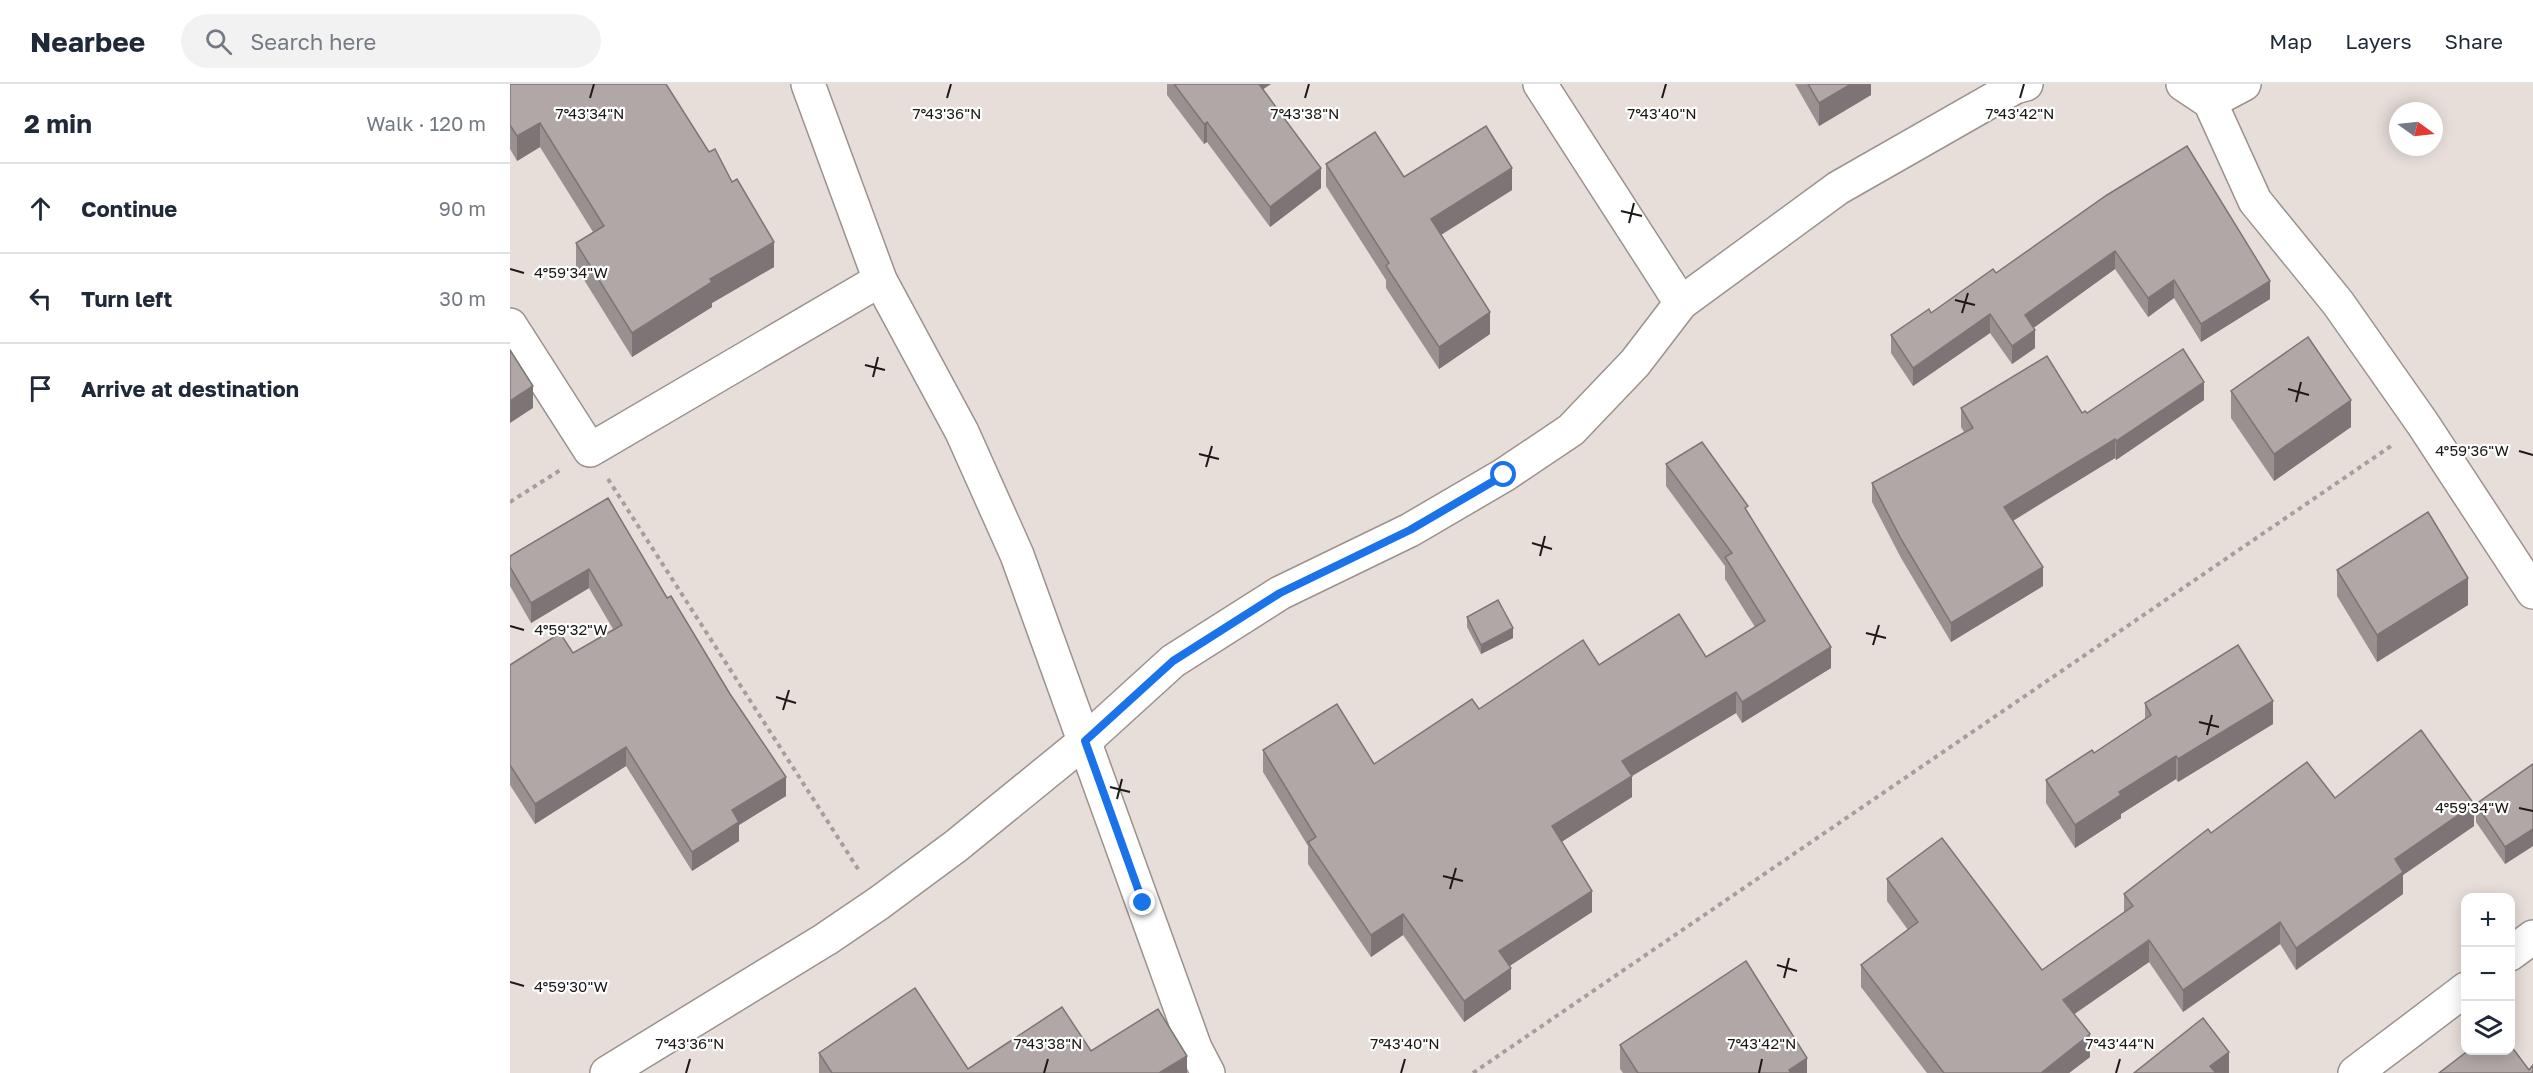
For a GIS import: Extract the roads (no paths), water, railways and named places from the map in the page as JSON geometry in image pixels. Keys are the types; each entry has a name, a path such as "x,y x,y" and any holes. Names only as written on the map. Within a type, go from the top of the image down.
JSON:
{"street":[{"path":"808,84 879,280 962,432 1012,545 1195,1048 1208,1073"},
{"path":"1540,84 1681,303"},
{"path":"607,1073 826,939 879,903 956,846 1085,741 1173,661 1280,593 1438,514 1504,475 1571,430 1635,363 1681,303 1838,188 2015,87 2026,84"},
{"path":"2183,84 2210,102 2254,201 2338,303 2423,424 2533,592"},
{"path":"2210,102 2244,84"},
{"path":"510,325 590,450 879,280"},
{"path":"2515,951 2533,937"},
{"path":"2355,1073 2461,993"}]}
